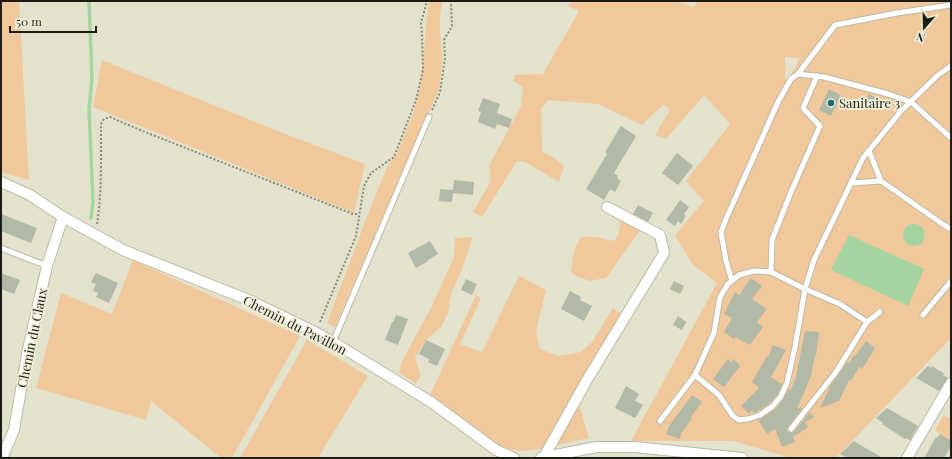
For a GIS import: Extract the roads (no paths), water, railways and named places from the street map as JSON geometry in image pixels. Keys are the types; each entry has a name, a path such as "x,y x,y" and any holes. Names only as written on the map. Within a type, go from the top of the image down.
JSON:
{"street":[{"name":"Chemin du Pavillon","path":"1,182 30,195 62,217 123,250 251,301 316,332 431,402 496,450 514,458"},
{"path":"541,458 664,253 660,235 607,207"},
{"name":"Chemin du Claux","path":"2,458 14,430 28,350 47,266 62,217"},
{"path":"907,458 951,383"},
{"path":"541,458 596,447 635,447 742,458"}],"lane":[{"path":"732,281 726,261 721,232 778,102 791,79 798,74 835,25 951,4"},
{"path":"695,375 718,395 733,416 739,420 760,415 773,406 781,396 787,383 805,289 814,260 863,158 901,112 938,75 951,66"},
{"path":"798,74 824,77 888,94 911,102 951,138"},
{"path":"771,272 772,240 820,126 803,108 817,76"},
{"path":"333,342 429,117"},
{"path":"869,151 881,181 951,229"},
{"path":"851,183 881,181"},
{"path":"1,248 47,266"},
{"path":"660,421 695,375 714,333 720,297 728,284 739,275 754,271 771,272 840,304 867,322"},
{"path":"923,315 951,281"},
{"path":"791,430 836,372 867,322 880,312"}],"waterway":[{"path":"89,1 92,79 89,109 93,202 91,218"}],"place":[{"name":"Sanitaire 3","path":"831,103"}]}
